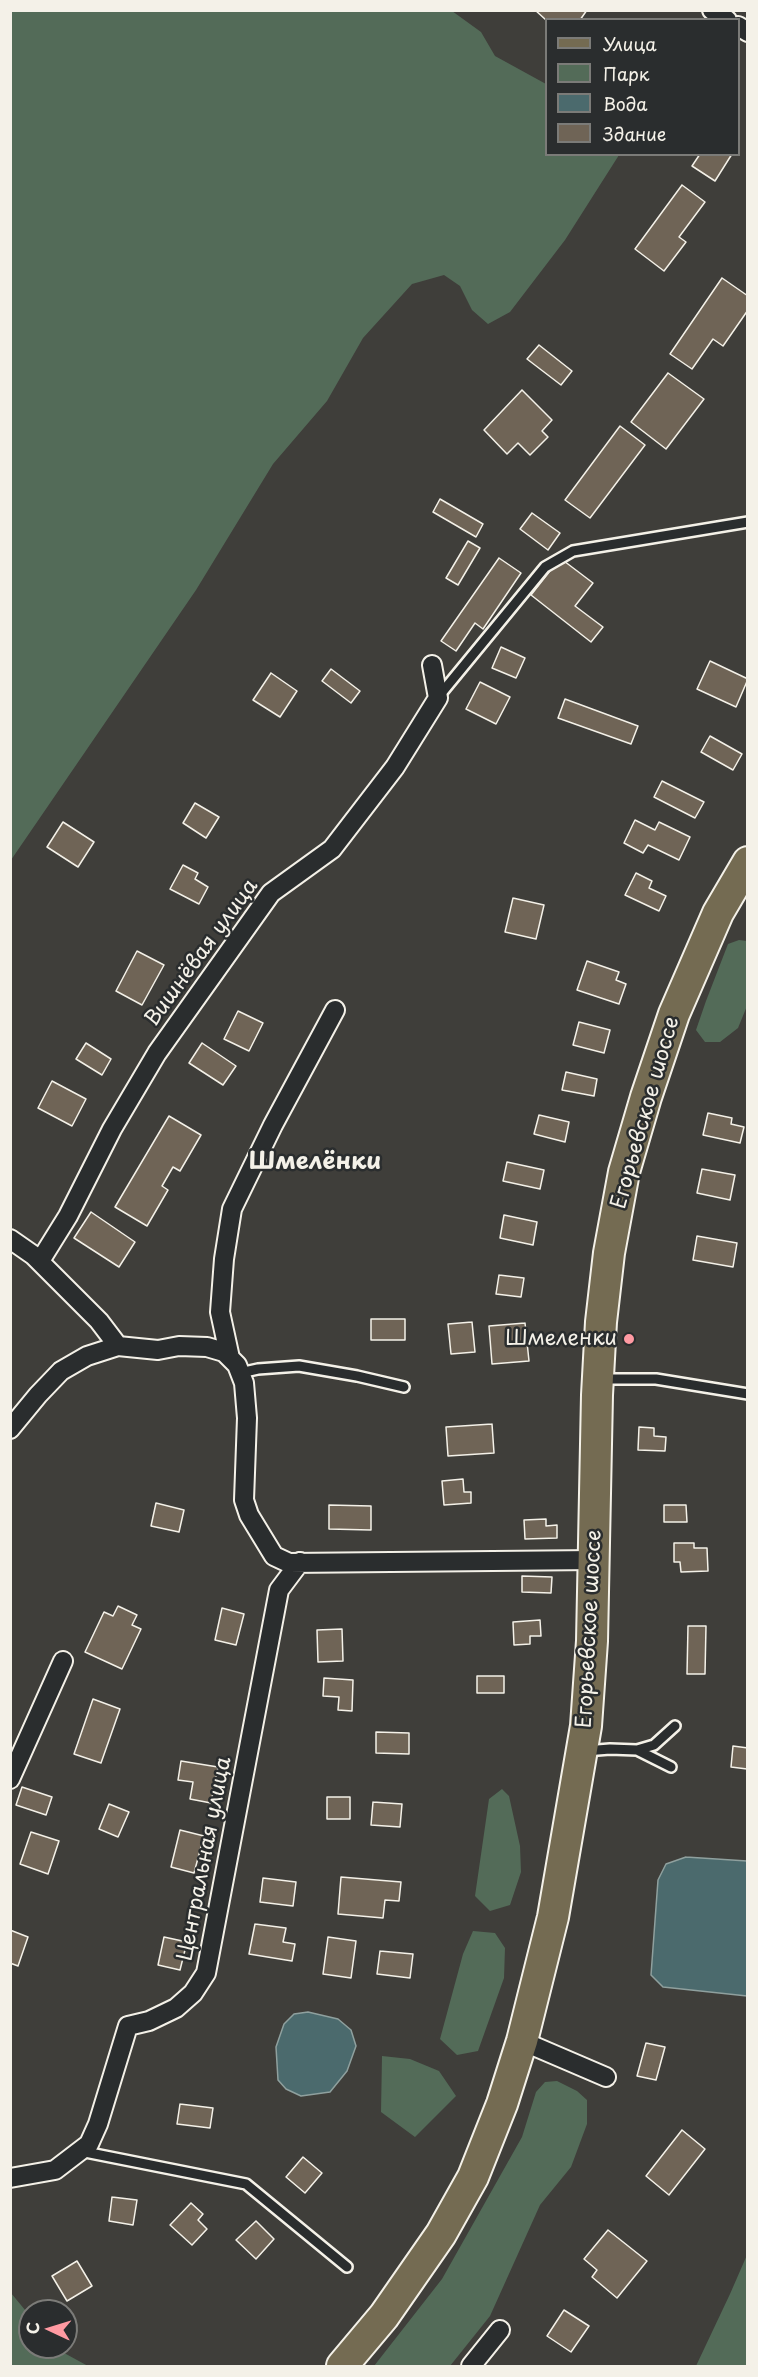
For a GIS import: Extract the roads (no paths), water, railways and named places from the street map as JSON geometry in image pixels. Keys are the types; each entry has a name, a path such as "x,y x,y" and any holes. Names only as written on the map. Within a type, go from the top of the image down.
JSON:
{"main road":[{"name":"Егорьевское шоссе","path":"342,2367 384,2316 441,2234 473,2177 502,2104 522,2041 553,1917 582,1751 592,1641 601,1322 609,1253 624,1173 639,1119 674,1014 718,913 747,862"}],"street":[{"path":"432,665 438,698"},
{"name":"Вишнёвая улица","path":"40,1261 68,1216 112,1129 158,1053 271,893 332,849 394,767 438,698"},
{"path":"335,1010 273,1125 232,1209 219,1312 235,1366 243,1383 247,1419 243,1500 274,1556 289,1563 595,1560"},
{"path":"10,1239 40,1261 99,1321 118,1346"},
{"path":"10,1429 61,1371 87,1356 118,1346 158,1350 178,1346 207,1347 224,1352 235,1366"},
{"name":"Центральная улица","path":"10,2178 56,2170 89,2144 98,2124 128,2026 148,2021 176,2008 193,1993 206,1973 265,1674 279,1590 300,1562"},
{"path":"10,1779 63,1662"},
{"path":"522,2041 606,2077"},
{"path":"471,2367 500,2331"}],"lane":[{"path":"438,698 545,567 573,551 747,522"},
{"path":"235,1366 258,1369 299,1366 404,1387"},
{"path":"598,1379 656,1378 747,1394"},
{"path":"582,1751 637,1750 654,1745 675,1726"},
{"path":"637,1750 671,1767"},
{"path":"80,2151 246,2184 347,2267"}],"water":[{"path":"686,1857 747,1861 747,1996 663,1987 651,1975 658,1880 666,1864"},
{"path":"308,2012 338,2019 351,2030 356,2046 347,2071 330,2092 301,2096 286,2089 278,2080 276,2047 284,2024 294,2014"}],"place":[{"name":"Шмеленки","path":"629,1339"}],"district":[{"name":"Шмелёнки","path":"315,1162"}]}
